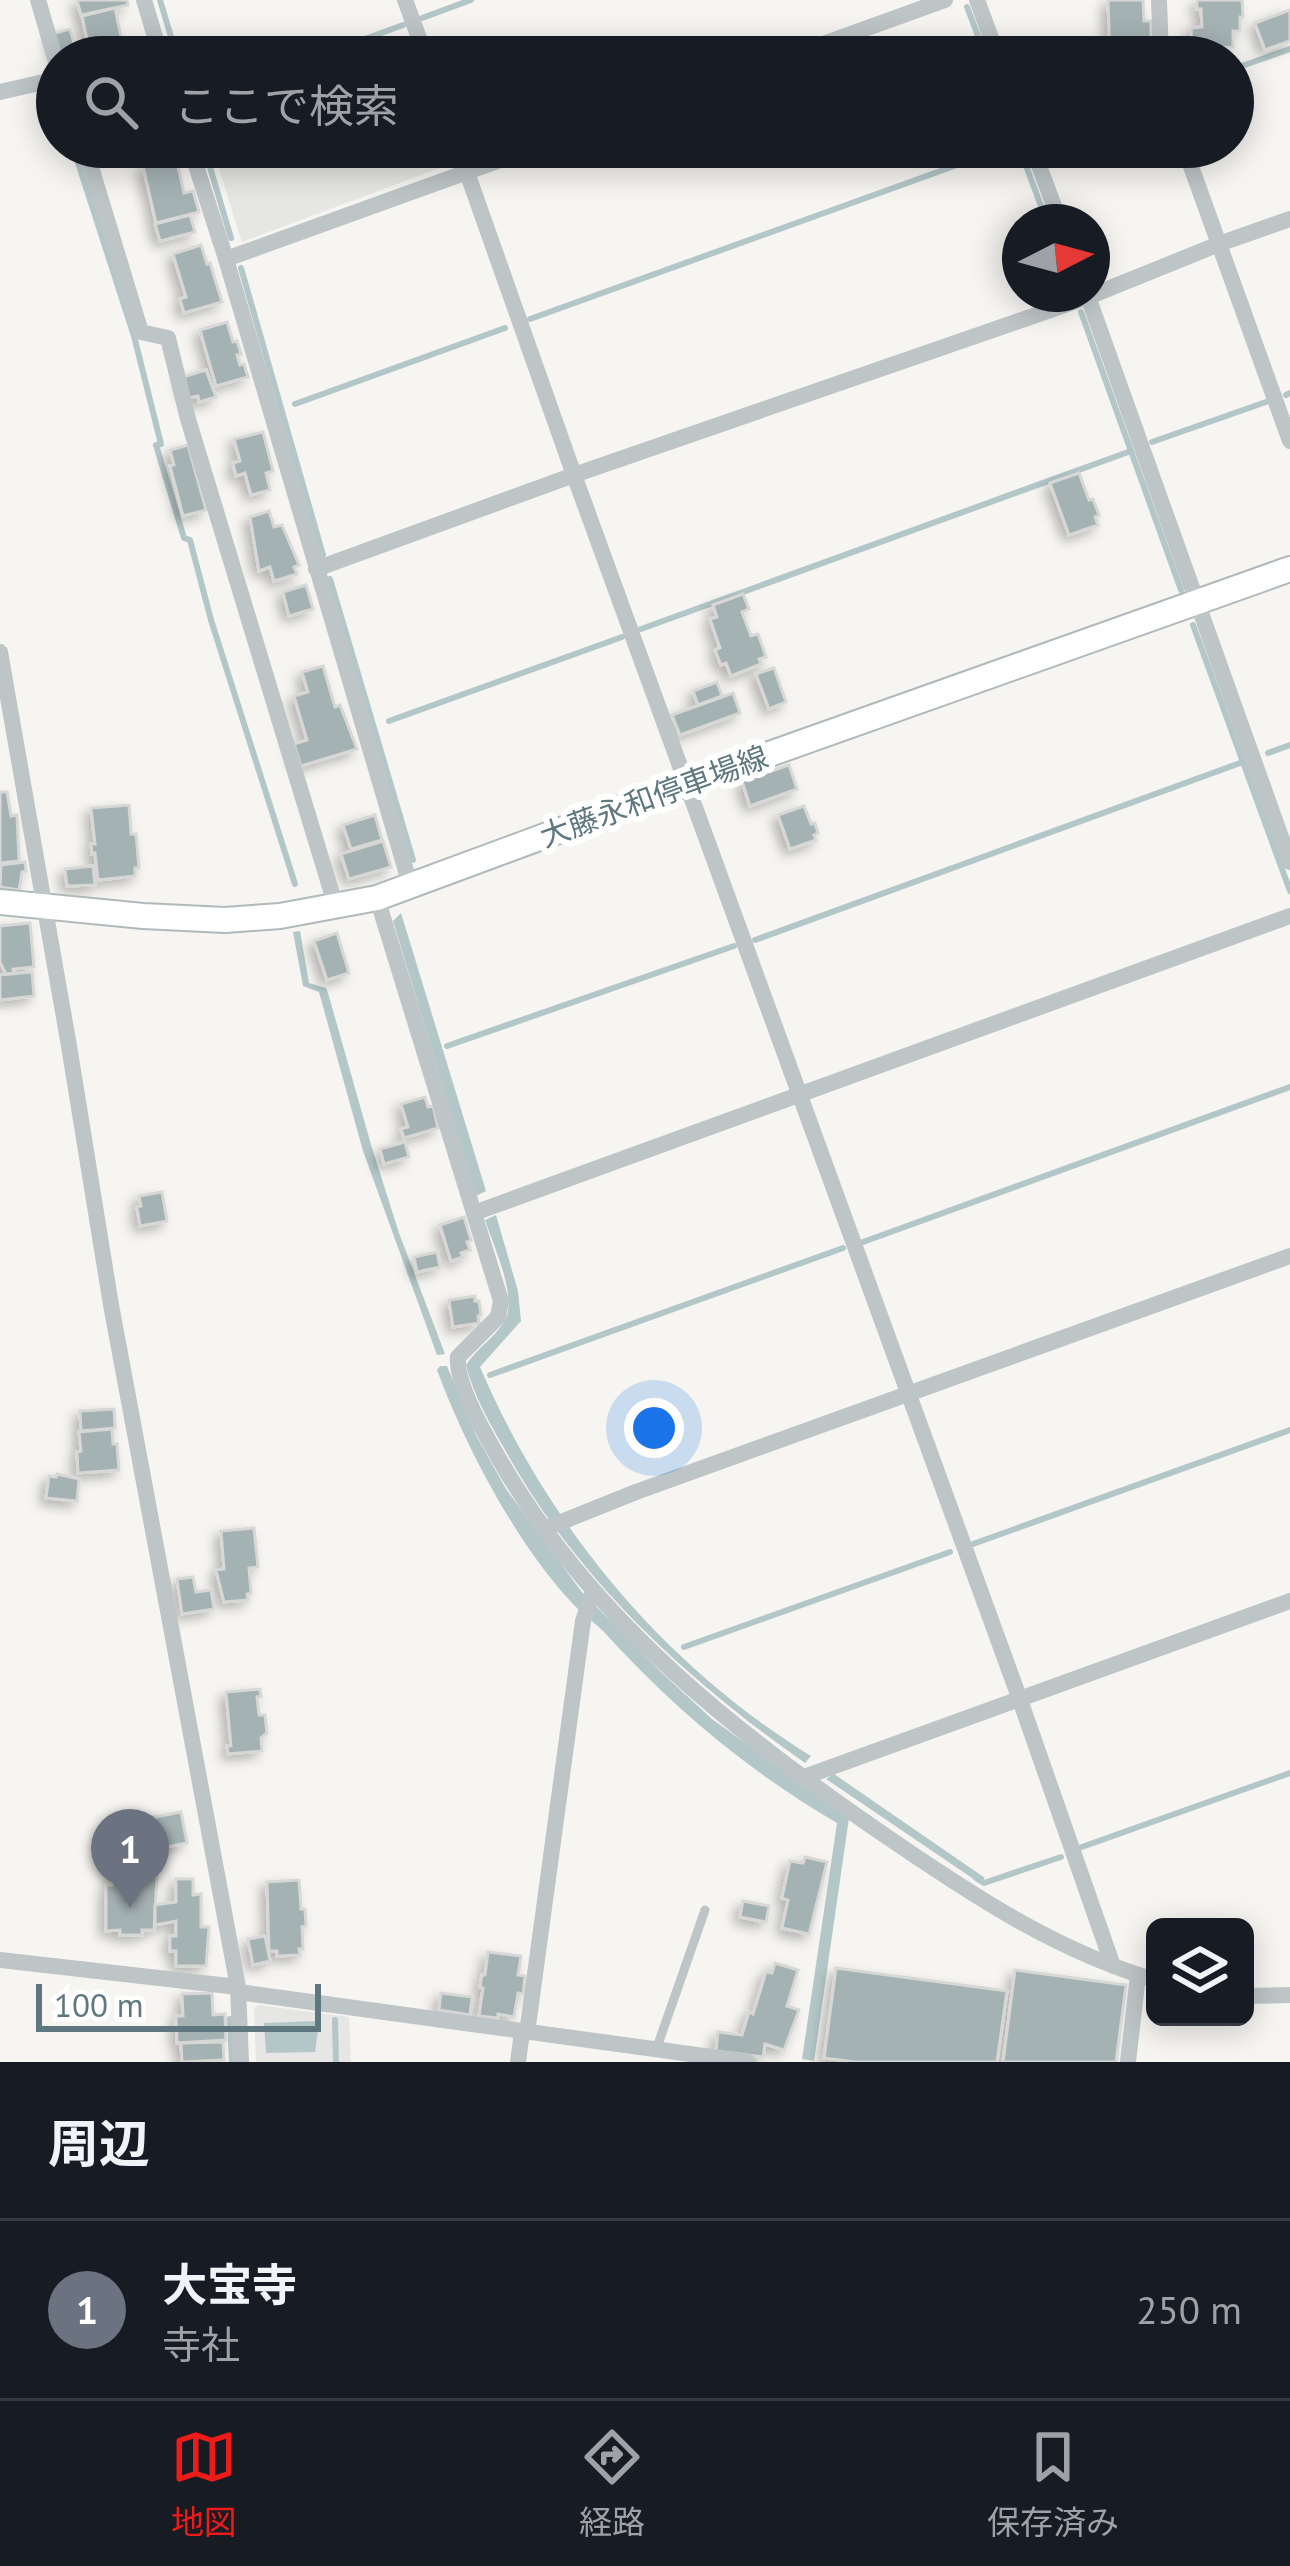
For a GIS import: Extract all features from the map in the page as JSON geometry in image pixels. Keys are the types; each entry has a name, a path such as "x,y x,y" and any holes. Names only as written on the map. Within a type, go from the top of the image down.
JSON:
{"main road":[{"name":"大藤永和停車場線","path":"0,902 225,920 280,916 377,898 1290,569"}],"street":[{"path":"38,0 49,36"},
{"path":"144,0 155,36"},
{"path":"405,0 418,36"},
{"path":"845,36 945,0"},
{"path":"977,0 990,36"},
{"path":"1160,0 1161,36"},
{"path":"0,92 36,84"},
{"path":"91,168 141,332 168,338 188,419 336,907"},
{"path":"197,168 411,888"},
{"path":"466,168 1113,1966"},
{"path":"226,259 478,168"},
{"path":"1040,168 1053,204"},
{"path":"1192,168 1290,440"},
{"path":"1110,286 1290,219"},
{"path":"316,569 1039,312"},
{"path":"1094,312 1290,862"},
{"path":"0,652 111,1305 239,1990 242,2062"},
{"path":"377,898 502,1307 498,1317 458,1357 457,1369 483,1431 513,1484 554,1525 593,1592 718,1713 854,1815 982,1900 1029,1928 1146,1977"},
{"path":"474,1213 1290,916"},
{"path":"554,1525 1290,1256"},
{"path":"518,2062 583,1621 593,1592"},
{"path":"804,1777 1290,1601"},
{"path":"0,1960 748,2062"},
{"path":"1128,2062 1146,1981"},
{"path":"1254,1996 1290,1995"}],"lane":[{"path":"656,2050 705,1910"}],"shaded area":[{"path":"219,168 440,168 242,242"},
{"path":"401,913 486,1191 476,1196 393,921"},
{"path":"300,931 309,983 328,993 399,1233 445,1354 437,1355 363,1151 319,992 303,986 293,932"},
{"path":"496,1215 518,1291 521,1321 480,1367 508,1426 576,1536 616,1587 706,1679 811,1756 805,1763 717,1696 636,1622 564,1540 498,1438 466,1365 500,1328 508,1312 503,1272 485,1220"},
{"path":"447,1366 476,1435 506,1489 581,1591 712,1719 849,1818 814,2061 802,2059 837,1823 712,1736 555,1583 514,1527 478,1463 437,1370"},
{"path":"834,1774 985,1878 978,1882 826,1779"},
{"path":"254,2008 349,2017 351,2062 256,2062"},
{"path":"316,2021 315,2052 266,2053 264,2023"}],"building":[{"path":"77,0 127,0 128,5 81,15"},
{"path":"1108,0 1143,0 1151,36 1109,36"},
{"path":"1197,0 1242,0 1240,31 1233,31 1233,36 1191,36 1191,28 1202,27 1201,9 1197,9"},
{"path":"115,8 121,36 86,36 82,16"},
{"path":"1290,10 1290,41 1265,50 1255,23"},
{"path":"70,29 72,36 52,36"},
{"path":"143,168 178,168 184,193 193,191 199,212 156,223"},
{"path":"190,215 195,232 160,241 155,224"},
{"path":"201,245 222,302 184,313 180,299 186,297 173,254"},
{"path":"227,322 248,377 216,386 200,330"},
{"path":"206,370 216,397 199,402 198,396 189,398 183,377"},
{"path":"263,432 273,471 266,473 270,490 251,495 245,473 236,476 233,463 240,461 234,439"},
{"path":"188,445 206,510 183,516 170,450"},
{"path":"1079,473 1099,515 1095,517 1098,525 1069,535 1050,483"},
{"path":"269,511 274,527 282,525 299,565 294,567 297,574 274,581 270,567 259,571 250,517"},
{"path":"306,585 313,609 289,616 283,592"},
{"path":"743,594 749,609 742,612 751,636 758,634 766,657 759,659 761,664 731,676 715,650 720,648 710,619 717,617 713,605"},
{"path":"323,666 335,707 340,705 357,749 301,766 294,744 307,740 294,696 308,692 302,672"},
{"path":"774,668 786,702 769,709 756,674"},
{"path":"717,682 722,696 698,705 693,691"},
{"path":"733,693 740,713 680,735 672,715"},
{"path":"789,765 797,789 750,806 742,781"},
{"path":"0,792 7,792 11,816 17,815 19,861 0,863"},
{"path":"129,805 139,868 135,876 98,880 91,808"},
{"path":"804,806 811,824 815,823 816,840 790,849 778,815"},
{"path":"375,815 382,840 351,849 343,825"},
{"path":"383,841 391,867 349,879 341,854"},
{"path":"25,862 19,890 0,887 1,865"},
{"path":"93,866 95,885 67,886 65,869"},
{"path":"30,923 34,967 6,974 0,962 0,926"},
{"path":"337,933 349,973 327,980 314,941"},
{"path":"32,972 34,996 0,1000 0,975"},
{"path":"425,1097 428,1107 433,1106 438,1128 404,1138 401,1129 408,1127 401,1104"},
{"path":"405,1142 409,1157 384,1164 380,1149"},
{"path":"162,1192 167,1221 140,1226 139,1196"},
{"path":"464,1217 470,1250 451,1261 440,1225"},
{"path":"437,1252 440,1267 417,1272 414,1257"},
{"path":"475,1296 479,1323 453,1327 449,1300"},
{"path":"114,1409 115,1428 81,1431 80,1411"},
{"path":"112,1429 119,1470 78,1473 79,1432"},
{"path":"49,1476 79,1479 77,1501 46,1498"},
{"path":"254,1528 258,1567 249,1568 251,1593 248,1600 224,1602 216,1570 224,1569 221,1531"},
{"path":"193,1577 196,1592 211,1590 214,1609 182,1614 177,1579"},
{"path":"260,1689 259,1715 265,1715 267,1733 261,1738 262,1751 228,1754 226,1692"},
{"path":"181,1812 187,1843 161,1848 155,1817"},
{"path":"156,1843 156,1868 135,1869 135,1844"},
{"path":"805,1857 827,1862 809,1934 782,1928 790,1861 803,1863"},
{"path":"112,1877 157,1877 154,1930 142,1930 142,1935 106,1931 106,1885 112,1885"},
{"path":"176,1879 193,1879 193,1895 201,1894 201,1927 209,1927 206,1966 176,1966 170,1936 176,1936 176,1921 155,1925 155,1905 176,1902"},
{"path":"299,1880 306,1926 302,1927 303,1949 300,1955 277,1956 277,1951 269,1951 267,1882"},
{"path":"743,1901 769,1906 766,1922 740,1917"},
{"path":"265,1936 270,1961 253,1965 248,1939"},
{"path":"488,1952 521,1956 518,1975 525,1976 523,1994 518,1993 514,2017 479,2016"},
{"path":"775,1963 798,1970 787,2006 799,2010 784,2050 765,2044 763,2057 716,2051 718,2032 742,2035 766,1972 772,1973"},
{"path":"836,1968 1007,1991 997,2062 824,2058"},
{"path":"1015,1970 1126,1985 1116,2062 1003,2062"},
{"path":"212,1993 213,2015 225,2014 226,2040 177,2043 176,2016 183,2016 182,1994"},
{"path":"441,1993 472,1997 470,2015 439,2010"},
{"path":"223,2042 224,2060 182,2062 181,2043"}],"waterway":[{"path":"160,0 171,36"},
{"path":"422,18 471,0"},
{"path":"967,7 978,36"},
{"path":"373,36 403,25"},
{"path":"1254,62 1290,49"},
{"path":"80,168 134,336 161,444 156,445 184,538 190,540 295,884"},
{"path":"210,168 231,238"},
{"path":"530,319 949,168"},
{"path":"1027,168 1040,204"},
{"path":"241,268 323,555"},
{"path":"1081,312 1181,590"},
{"path":"295,404 505,328"},
{"path":"1286,395 1290,393"},
{"path":"1152,442 1266,402"},
{"path":"641,629 1131,451"},
{"path":"330,579 413,860"},
{"path":"1193,625 1290,891"},
{"path":"389,721 622,637"},
{"path":"1268,753 1290,745"},
{"path":"755,940 1243,762"},
{"path":"447,1046 734,946"},
{"path":"863,1242 1290,1087"},
{"path":"490,1375 843,1248"},
{"path":"973,1544 1290,1430"},
{"path":"684,1647 950,1552"},
{"path":"1079,1848 1290,1773"},
{"path":"976,1878 984,1883 1061,1857"},
{"path":"230,2019 232,2062"},
{"path":"335,2020 336,2062"}],"place":[{"name":"大宝寺","path":"130,1908"}]}
